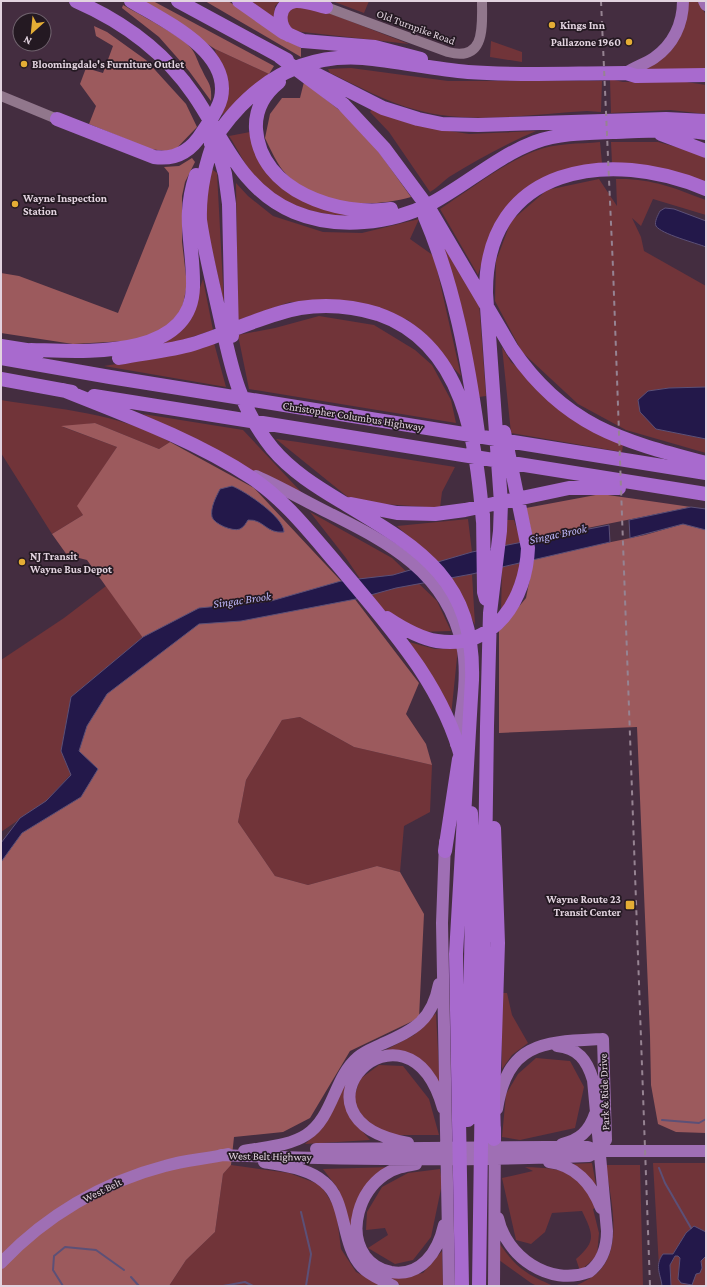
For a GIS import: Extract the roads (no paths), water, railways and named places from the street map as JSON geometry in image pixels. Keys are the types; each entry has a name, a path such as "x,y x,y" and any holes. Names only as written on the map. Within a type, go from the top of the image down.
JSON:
{"highway":[{"path":"76,1 105,14 143,39 167,61 195,96 220,140 242,172 260,191 281,206 306,217 322,221 355,223 381,219 410,209 441,197 501,159 535,142 573,134 650,130 706,133"},
{"path":"57,118 154,157 162,158 176,156 189,149 198,139 215,112 221,98 222,82 217,67 206,52 191,39 132,1"},
{"path":"178,1 319,80 384,108 418,119 442,124 478,126 666,119 706,121"},
{"path":"239,1 291,36 309,42 385,48 425,60 437,68"},
{"path":"291,36 280,24 280,15 286,6 298,1 321,4"},
{"path":"462,1286 456,954 472,680 471,651 466,621 456,598 439,582 431,562 410,544 315,486 280,457 265,439 248,408 241,385 226,317 203,236 200,209 204,172 238,107 261,87 290,70 325,60 362,58 437,68 504,74 626,73 636,76 672,76 706,74"},
{"path":"325,60 282,80 263,99 258,112 256,127 259,143 266,160 278,176 290,186 308,196 330,205 364,211 410,209"},
{"path":"672,76 706,82"},
{"path":"319,80 369,130 430,210 512,349 527,370 545,389 575,414 618,438 706,463"},
{"path":"195,96 216,142 225,174 230,219 226,317"},
{"path":"650,130 706,151"},
{"path":"31,350 99,351 130,347 161,336 183,319 190,304 193,287 188,226 190,197 200,165 220,140"},
{"path":"480,1286 479,1254 490,613 484,592 499,544 500,518 499,420 486,293 488,260 500,227 514,208 535,190 560,178 599,169 637,169 674,177 706,189"},
{"path":"412,186 436,243 446,276 464,352 471,416 482,465 483,542 489,577"},
{"path":"1,346 81,357 119,358 187,346 298,309 323,306 348,308 372,312 395,321 421,339 434,352 448,373 471,416"},
{"name":"Christopher Columbus Highway","path":"1,358 706,474"},
{"name":"Christopher Columbus Highway","path":"1,379 706,494"},
{"path":"63,390 158,428 231,465 252,478 281,501 375,610 408,652 434,689 448,719 462,760 470,807 473,856 469,1040 468,1286"},
{"path":"375,610 408,631 437,641 458,641 480,635 499,622 514,604 524,582 528,564 528,539 499,420"},
{"path":"345,503 397,513 435,514 465,510 569,488 593,487 674,489"},
{"path":"444,851 472,680"},
{"path":"487,726 492,780 498,898 493,1100 494,1139"}],"main road":[{"path":"626,73 654,58 670,43 680,24 683,1"},
{"path":"704,1 706,6"},
{"path":"231,465 265,480 373,535 394,548 439,582 456,624 462,646 464,668 462,704 448,807 442,899 449,1286"},
{"path":"227,1154 291,1142 306,1135 317,1126 353,1062 370,1050 415,1029 430,1012 438,989 442,946"},
{"name":"Park & Ride Drive","path":"535,1047 554,1042 602,1039 606,1140 604,1146 598,1151"},
{"name":"Park & Ride Drive","path":"535,1047 559,1046 571,1048 578,1052 588,1064 595,1089 598,1151"},
{"path":"494,1286 494,1139 498,1104 506,1078 519,1057 535,1047"},
{"path":"433,1154 380,1136 372,1132 359,1121 352,1108 350,1095 354,1078 364,1065 374,1058 388,1055 404,1058 418,1065 430,1078 438,1093 445,1118 447,1135"},
{"path":"547,1147 567,1143 580,1137 590,1128 596,1108"},
{"name":"West Belt Highway","path":"227,1154 255,1150 433,1154 510,1154 547,1147 588,1147 598,1151 706,1151"},
{"path":"494,1187 499,1223 506,1242 522,1263 543,1278 561,1282 579,1278 593,1269 602,1256 607,1240 598,1151"},
{"name":"West Belt Highway","path":"510,1154 528,1159 589,1156 598,1151"},
{"path":"227,1154 295,1168 309,1173 325,1182 334,1195 354,1256 369,1272 393,1286"},
{"name":"West Belt","path":"1,1263 48,1222 95,1193 128,1178 164,1166 227,1154"},
{"path":"433,1154 392,1170 378,1180 368,1192 359,1213 357,1227 358,1240 366,1257 380,1268 392,1272 407,1272 421,1266 431,1256 439,1243 444,1227 448,1195"},
{"path":"528,1159 563,1165 581,1176 590,1187 599,1203 607,1231"}],"street":[{"name":"Old Turnpike Road","path":"321,4 448,52 462,54 473,48 481,39 482,1"},
{"path":"1,96 57,118"}],"waterway":[{"path":"662,1120 699,1123 706,1119 706,1099"},
{"path":"659,1168 665,1183 691,1228"},
{"path":"301,1212 311,1254 306,1286"},
{"path":"63,1286 53,1270 54,1256 65,1247 96,1250 124,1270"},
{"path":"131,1277 139,1286"},
{"path":"223,1286 245,1282 253,1286"}],"railway":[{"path":"601,1 613,268 650,1286"}],"place":[{"name":"Kings Inn","path":"552,25"},
{"name":"Pallazone 1960","path":"629,42"},
{"name":"Bloomingdale's Furniture Outlet","path":"24,64"},
{"name":"Wayne Inspection Station","path":"15,204"},
{"name":"NJ Transit Wayne Bus Depot","path":"22,562"},
{"name":"Wayne Route 23 Transit Center","path":"630,905"}],"water label":[{"name":"Singac Brook","path":"558,534"},
{"name":"Singac Brook","path":"242,600"}]}
